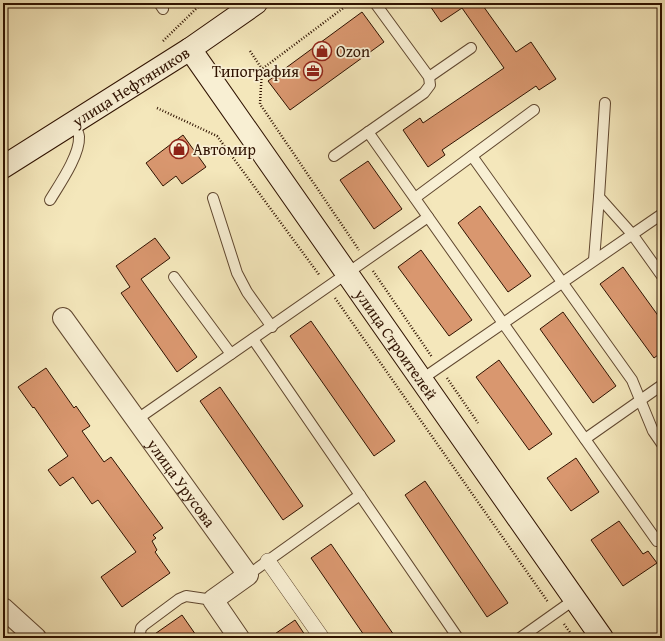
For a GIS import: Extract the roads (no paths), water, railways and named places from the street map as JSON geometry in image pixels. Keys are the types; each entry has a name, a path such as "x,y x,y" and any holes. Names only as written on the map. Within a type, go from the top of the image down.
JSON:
{"main road":[{"name":"улица Нефтяников","path":"3,167 190,49 256,3"},
{"name":"улица Строителей","path":"190,49 347,273 431,373 575,599 610,634"}],"street":[{"name":"улица Урусова","path":"63,318 248,575"},
{"path":"268,561 322,638"},
{"path":"239,638 213,600 248,575"},
{"path":"3,608 36,638"}],"lane":[{"path":"334,156 424,93 430,85 429,77 375,3"},
{"path":"429,77 471,48"},
{"path":"594,260 605,103"},
{"path":"415,198 534,110"},
{"path":"50,200 67,172 78,148 79,136 74,122"},
{"path":"368,132 657,541 662,539"},
{"path":"472,156 632,380 653,431 662,444"},
{"path":"599,196 632,234 662,276"},
{"path":"214,198 237,274 247,292 272,327"},
{"path":"431,373 662,214"},
{"path":"136,420 272,327 428,217"},
{"path":"174,277 231,354"},
{"path":"253,339 458,638"},
{"path":"585,439 662,385"},
{"path":"248,575 360,495"},
{"path":"139,638 141,628 144,625 179,599 186,596 213,600"},
{"path":"520,638 575,599"}],"place":[{"name":"Ozon","path":"322,51"},
{"name":"Типография","path":"313,71"},
{"name":"Автомир","path":"179,149"}]}
